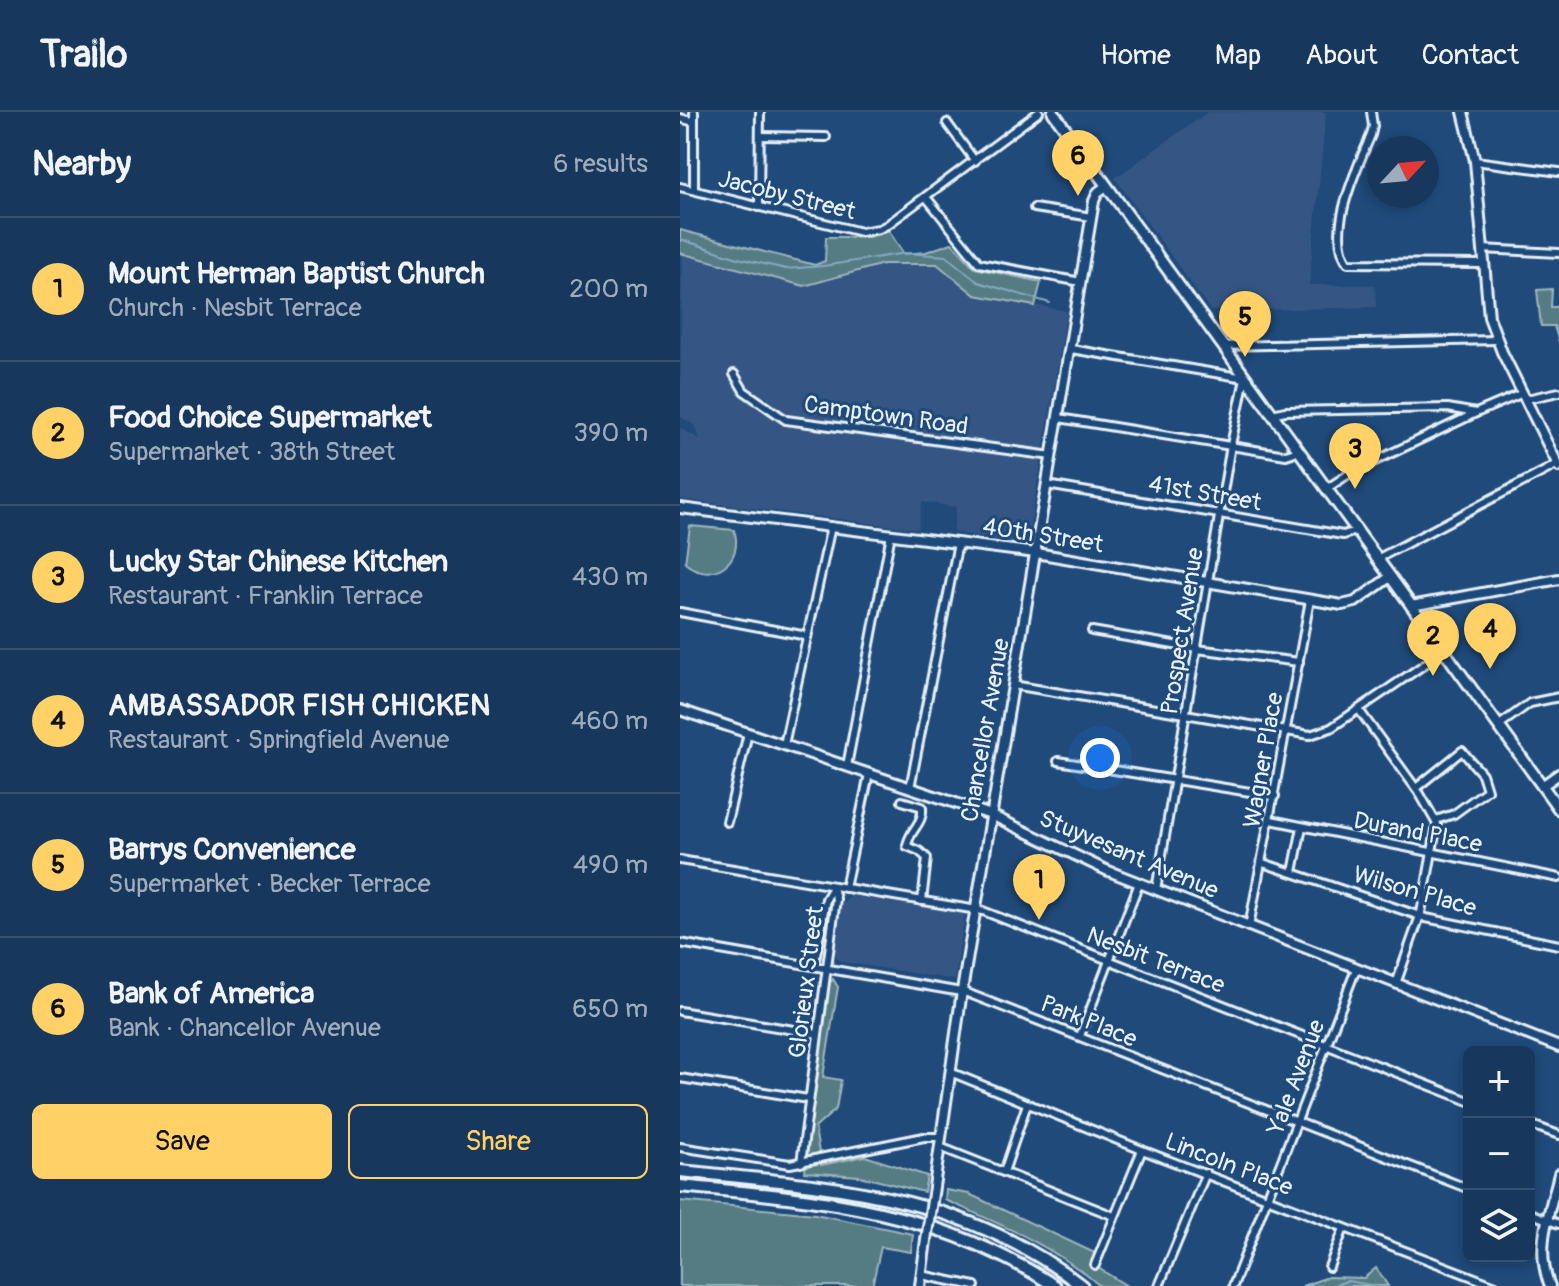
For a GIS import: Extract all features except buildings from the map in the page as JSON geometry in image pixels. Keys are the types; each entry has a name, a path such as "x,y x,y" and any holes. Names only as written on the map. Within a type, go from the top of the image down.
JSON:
{"highway":[{"path":"680,1171 852,1189 917,1204 967,1221 1005,1239 1082,1286"},
{"path":"680,1186 805,1198 905,1217 978,1244 1055,1286"}],"main road":[{"path":"1047,112 1060,124"},
{"path":"1053,112 1559,809"},
{"path":"1463,112 1475,161 1489,317 1496,340 1558,465"},
{"name":"Chancellor Avenue","path":"920,1286 975,909 1081,282 1098,192 1106,186"},
{"name":"40th Street","path":"680,508 1036,553 1348,605 1390,577"},
{"path":"1411,606 1559,579"},
{"name":"Stuyvesant Avenue","path":"680,710 991,815 1106,870 1559,1047"},
{"path":"1542,786 1559,774"},
{"path":"1550,1286 1542,1259 1559,1174"}],"street":[{"path":"694,112 694,190"},
{"path":"759,207 760,112"},
{"name":"Jacoby Street","path":"680,187 870,232 887,225 1039,112"},
{"path":"1371,112 1371,135 1347,193 1343,213 1341,243 1345,259 1348,263 1483,264"},
{"path":"680,118 694,122"},
{"path":"947,123 975,161"},
{"path":"760,136 826,137"},
{"path":"1475,161 1559,172"},
{"path":"926,197 979,263 1081,282"},
{"path":"1034,208 1092,217"},
{"path":"1482,249 1559,253"},
{"path":"1222,346 1496,340"},
{"path":"1071,349 1245,378"},
{"name":"Camptown Road","path":"734,374 744,391 786,420 1052,456"},
{"name":"Prospect Avenue","path":"1156,890 1219,513 1245,378"},
{"path":"1326,489 1352,472 1476,413 1524,396 1559,392"},
{"path":"1271,414 1285,411 1448,408 1476,413"},
{"path":"1059,418 1286,455 1298,451"},
{"path":"1377,559 1558,465"},
{"name":"41st Street","path":"1047,485 1343,535 1356,531"},
{"path":"784,745 831,526"},
{"path":"847,766 891,534"},
{"path":"910,788 958,543"},
{"name":"Wagner Place","path":"1249,927 1310,600"},
{"path":"680,612 807,636"},
{"path":"1092,631 1299,662"},
{"path":"1013,685 1287,731 1319,733 1359,710 1444,651"},
{"path":"1498,726 1530,703 1559,697"},
{"path":"1359,710 1416,788 1438,828 1420,916 1396,984"},
{"path":"727,822 748,733"},
{"path":"1416,788 1462,751 1482,774 1487,790 1454,814 1436,820"},
{"path":"1058,761 1275,796"},
{"name":"Glorieux Street","path":"845,888 869,774"},
{"path":"902,801 922,807 923,811 920,823 911,831 907,846 927,858 922,901"},
{"name":"Durand Place","path":"1271,820 1559,878"},
{"path":"1293,872 1302,827"},
{"name":"Nesbit Terrace","path":"680,860 975,909 1463,1099"},
{"name":"Wilson Place","path":"1263,863 1420,916 1559,945"},
{"path":"1080,1036 1139,883"},
{"name":"Glorieux Street","path":"814,966 826,899 833,887"},
{"name":"Glorieux Street","path":"801,1163 836,899 833,887"},
{"name":"Park Place","path":"680,943 962,991 1463,1187"},
{"name":"Yale Avenue","path":"1233,1286 1356,969"},
{"path":"680,1011 818,1034"},
{"name":"Lincoln Place","path":"950,1072 1142,1150 1496,1286"},
{"path":"680,1078 808,1099"},
{"path":"1004,1172 1027,1104"},
{"path":"1535,1126 1559,1135"},
{"path":"680,1147 773,1163 801,1163 924,1137 1114,1216"},
{"path":"1095,1265 1142,1150"},
{"path":"1159,1286 1206,1173"},
{"path":"1535,1215 1559,1224"},
{"path":"1329,1267 1344,1228"},
{"path":"921,1275 975,1286"}],"shaded area":[{"path":"1208,112 1326,112 1309,285 1375,285 1376,307 1211,311 1115,178"},
{"path":"682,252 804,286 883,264 937,264 975,295 1067,311 1027,544 953,532 956,507 922,502 918,529 680,499 680,428 700,439 695,426 680,416"},
{"path":"851,896 965,914 955,980 838,959 833,949 841,905"}],"green space":[{"path":"680,230 815,265 825,261 826,237 869,237 888,230 904,254 926,252 952,243 975,268 1041,282 1035,306 975,295 937,264 883,264 804,286 680,253"},
{"path":"1552,289 1551,307 1557,307 1559,303 1559,342 1554,326 1541,326 1537,290"},
{"path":"690,526 734,530 735,552 723,567 705,572 685,563"},
{"path":"833,979 838,987 823,1077 841,1080 836,1109 815,1128 821,1165 865,1156 927,1176 924,1192 859,1176 805,1172 828,985"},
{"path":"946,1190 969,1194 1099,1255 1095,1266 1127,1286 1100,1286 1045,1248 945,1200"},
{"path":"680,1201 815,1214 913,1234 911,1252 881,1247 872,1286 680,1286"},
{"path":"1376,1268 1388,1286 1302,1286 1328,1277 1364,1278"}],"waterway":[{"path":"680,239 738,258 786,269 906,253 946,256 978,282 1050,303"},
{"path":"1331,1286 1347,1281 1376,1286"}],"place":[{"name":"Bank of America","path":"1078,196"},
{"name":"Barrys Convenience","path":"1245,357"},
{"name":"Lucky Star Chinese Kitchen","path":"1355,489"},
{"name":"AMBASSADOR FISH CHICKEN","path":"1490,669"},
{"name":"Food Choice Supermarket","path":"1433,676"},
{"name":"Mount Herman Baptist Church","path":"1039,920"}]}
